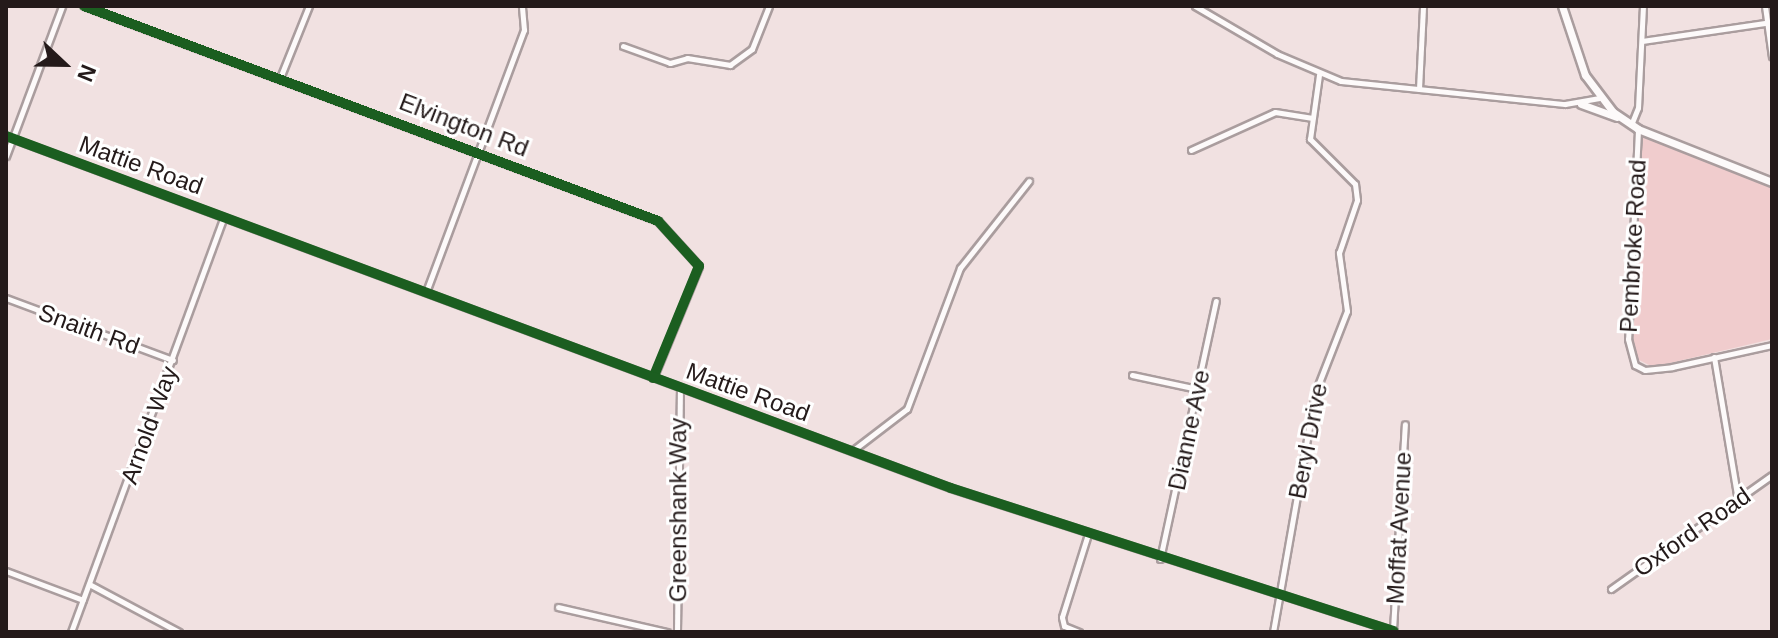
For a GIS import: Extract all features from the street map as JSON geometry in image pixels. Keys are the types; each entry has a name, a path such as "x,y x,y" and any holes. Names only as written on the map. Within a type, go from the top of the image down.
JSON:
{"main road":[{"path":"1562,6 1574,53 1599,98 1621,118 1635,127 1772,182"},
{"path":"1581,104 1621,118"}],"street":[{"path":"6,156 9,138 62,6"},
{"name":"Elvington Rd","path":"84,6 648,216 666,227 699,266 653,378"},
{"path":"280,78 309,6"},
{"path":"426,292 524,30 522,6"},
{"path":"623,46 670,63 687,58 730,65 752,49 769,6"},
{"path":"1195,6 1319,75 1419,89 1581,104 1599,98"},
{"path":"1419,89 1423,6"},
{"path":"1635,127 1643,6"},
{"path":"1765,6 1770,22 1772,57"},
{"path":"1642,41 1770,22"},
{"name":"Beryl Drive","path":"1273,632 1315,393 1347,311 1339,253 1357,200 1355,184 1312,144 1319,75"},
{"path":"1191,150 1275,112 1313,118"},
{"name":"Pembroke Road","path":"1635,127 1631,357 1645,370 1772,345"},
{"name":"Mattie Road","path":"9,138 852,451 1160,559 1393,631"},
{"path":"852,451 907,409 960,268 1029,181"},
{"name":"Arnold Way","path":"71,632 224,217"},
{"name":"Snaith Rd","path":"6,298 173,360"},
{"name":"Dianne Ave","path":"1160,559 1216,301"},
{"path":"1714,357 1738,500"},
{"path":"1132,375 1198,389"},
{"name":"Greenshank Way","path":"677,632 680,388"},
{"name":"Moffat Avenue","path":"1393,631 1405,424"},
{"name":"Oxford Road","path":"1611,589 1772,475"},
{"path":"1079,632 1064,626 1062,617 1088,534"},
{"path":"6,571 83,600"},
{"path":"89,584 179,632"},
{"path":"558,607 667,632"}],"shaded area":[{"path":"1642,136 1772,188 1772,339 1653,367 1635,358 1631,338"}],"cycle path":[{"path":"84,6 658,221 699,266 653,378"},
{"path":"6,136 951,488 1393,631"}]}
